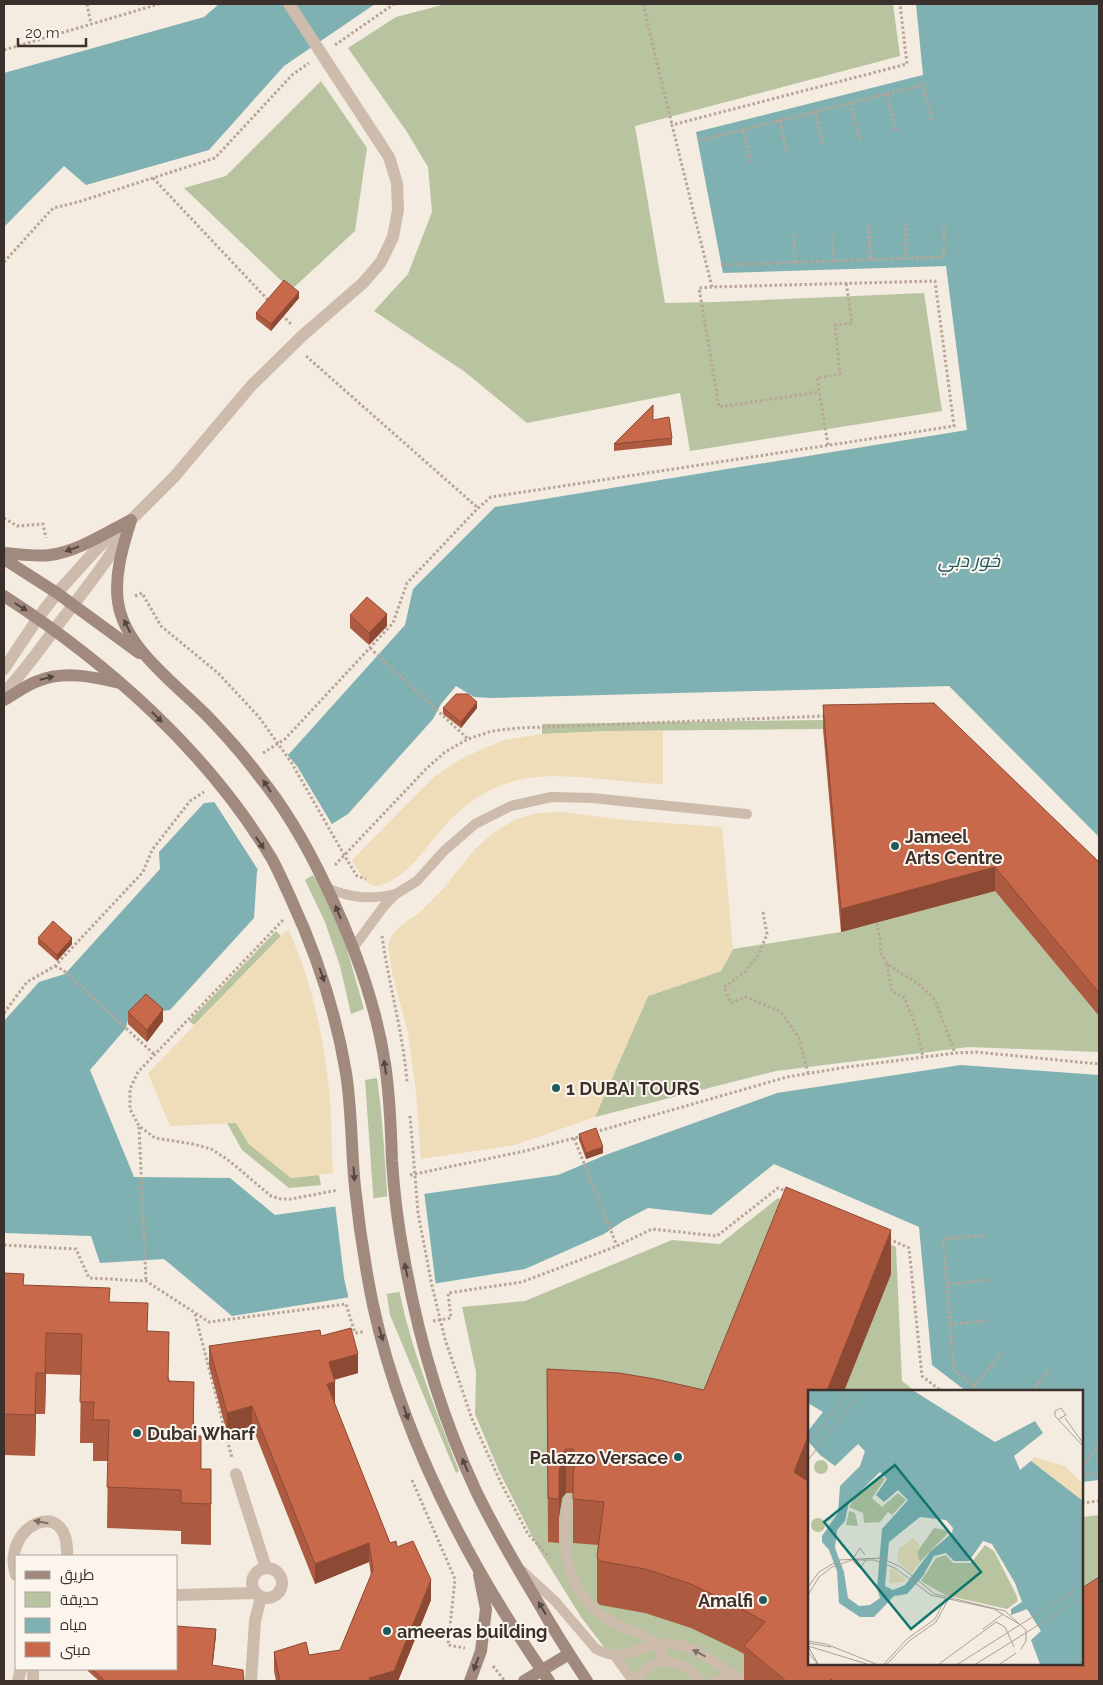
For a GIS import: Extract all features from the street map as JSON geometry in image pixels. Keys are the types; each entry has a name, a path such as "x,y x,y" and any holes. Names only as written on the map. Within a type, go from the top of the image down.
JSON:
{"street":[{"path":"4,668 57,593 113,533 131,520 175,476 251,386 298,340 363,283 381,262 392,237 398,210 397,183 389,157 289,4"},
{"path":"4,553 36,556 67,552 131,520"},
{"path":"4,693 28,666 106,561 131,520"},
{"path":"131,520 118,569 118,603 124,622 137,645 212,721 261,777 302,839 327,888 353,948 375,1014 385,1064 391,1115 396,1211 412,1296 440,1398 456,1445 476,1491 516,1565 585,1681"},
{"path":"4,559 74,604 155,665"},
{"path":"4,596 38,618 123,683 180,740 230,798 273,861 305,929 322,976 336,1025 346,1075 362,1247 374,1308 390,1367 428,1468 451,1517 508,1619 545,1676"},
{"path":"4,700 37,681 53,676 85,676 123,683"},
{"path":"236,1474 266,1568"},
{"path":"15,1574 8,1565 6,1554 7,1542 13,1532 22,1524 34,1520 56,1527 64,1536 67,1555"},
{"path":"470,1681 481,1651 486,1609 477,1565"},
{"path":"178,1595 258,1595 267,1598 274,1597 279,1592 281,1586 278,1574 266,1568 255,1574 252,1580 252,1587 258,1595 251,1681"},
{"path":"524,1681 545,1676 569,1654"}],"lane":[{"path":"353,948 373,919 396,894 418,881 444,851 475,824 511,806 551,797 592,798 746,814"},
{"path":"327,888 344,895 361,898 379,898 396,894"},
{"path":"569,1499 565,1517 564,1536 566,1555 578,1591 589,1606 603,1617 646,1636 656,1644 662,1652 664,1660"},
{"path":"516,1565 554,1601 596,1649 615,1656 629,1654 642,1647 656,1644 688,1647 703,1654 742,1680"},
{"path":"615,1656 634,1681 654,1662 664,1660 688,1670 701,1681"},
{"path":"715,1681 727,1678 742,1680"}],"path":[{"path":"87,4 91,24"},
{"path":"4,50 159,4"},
{"path":"331,48 394,4"},
{"path":"644,4 712,287"},
{"path":"672,125 907,64 900,4"},
{"path":"4,262 53,208 78,202 215,158 292,75 315,58"},
{"path":"698,141 923,85 932,121"},
{"path":"887,94 896,131"},
{"path":"850,103 860,140"},
{"path":"815,112 823,144"},
{"path":"780,121 787,154"},
{"path":"743,131 751,162"},
{"path":"153,178 275,307"},
{"path":"906,223 906,259"},
{"path":"721,265 796,264 944,257 944,224"},
{"path":"869,226 870,260"},
{"path":"832,234 833,262"},
{"path":"794,235 796,264"},
{"path":"260,755 285,739 393,623 407,582 478,508 491,497 954,426 935,281 846,282 699,288 719,407 819,392"},
{"path":"828,445 817,378 840,374 835,324 852,323 846,282"},
{"path":"282,314 298,340 478,508"},
{"path":"161,626 218,673 259,718 291,762 357,876 373,883"},
{"path":"370,648 468,739"},
{"path":"333,867 426,769 446,752 468,739 492,731 518,728 832,716"},
{"path":"4,1013 27,982 55,966 143,872 152,850 190,801 210,788"},
{"path":"763,912 767,934 759,954 744,973 724,987 731,1003 746,997 781,1012 799,1038 808,1073"},
{"path":"875,915 881,953 887,964 892,992 904,997 917,1029 923,1057"},
{"path":"287,916 138,1072 130,1090 130,1109 139,1126 155,1138 211,1149 227,1159 271,1196 291,1199 338,1190"},
{"path":"382,932 386,962 405,1051 408,1091"},
{"path":"887,964 920,985 935,1000 955,1053"},
{"path":"55,966 63,970 155,1055"},
{"path":"593,1133 787,1077 923,1057 976,1052 1099,1064"},
{"path":"409,1110 418,1213 432,1286 445,1339 472,1419 501,1484 528,1534 553,1561"},
{"path":"139,1126 146,1281"},
{"path":"404,1176 525,1151 584,1135"},
{"path":"574,1138 618,1246"},
{"path":"432,1321 451,1318 448,1292 522,1282 618,1246 652,1229 716,1236 778,1188 795,1196"},
{"path":"979,1390 954,1370 943,1239 987,1235"},
{"path":"882,1236 909,1248 922,1376 940,1390"},
{"path":"4,1245 76,1249 89,1278 146,1281 209,1322 346,1304 355,1333 365,1332"},
{"path":"947,1284 991,1280"},
{"path":"195,1313 236,1474"},
{"path":"950,1324 987,1321"},
{"path":"974,1386 1003,1352"},
{"path":"1033,1390 1049,1370"},
{"path":"1083,1466 1098,1446"},
{"path":"409,1473 455,1579 448,1645 481,1651 506,1681"},
{"path":"1083,1474 1099,1474"},
{"path":"1083,1503 1099,1501"}],"green space":[{"path":"446,4 893,4 900,56 635,126 665,303 924,293 942,411 690,451 680,393 527,423 465,372 374,311 408,274 432,212 428,167 407,132 348,48 396,17"},
{"path":"321,81 367,148 355,231 291,290 184,188 226,176"},
{"path":"823,720 823,729 610,731 542,734 542,724"},
{"path":"313,875 332,904 341,928 364,1009 351,1014 340,966 325,922 305,880"},
{"path":"995,891 1099,1016 1099,1052 969,1047 776,1071 595,1117 648,996 721,971 733,949 841,932"},
{"path":"276,931 281,936 194,1025 189,1021"},
{"path":"377,1078 391,1237 399,1287 420,1367 459,1471 456,1473 390,1315 375,1221 365,1080"},
{"path":"227,1123 236,1123 249,1144 291,1178 319,1175 321,1185 289,1188 242,1150"},
{"path":"778,1198 896,1247 902,1381 914,1390 808,1390 808,1665 1083,1665 1083,1517 1099,1515 1099,1681 630,1681 581,1617 538,1548 499,1471 475,1414 476,1372 462,1307 525,1301 672,1240 720,1244"}],"sand":[{"path":"663,731 663,784 561,776 518,780 486,793 458,812 411,866 392,880 381,885 371,885 352,860 434,777 462,758 504,740 542,734"},
{"path":"563,812 623,820 722,827 733,949 721,971 648,996 595,1117 515,1145 421,1159 416,1092 408,1033 392,972 388,945 392,935 404,923 419,913 444,888 475,849 493,833 516,819 538,813"},
{"path":"288,929 309,984 322,1042 331,1115 333,1173 291,1178 249,1144 236,1123 170,1126 148,1073"}],"water":[{"path":"219,4 375,4 284,66 209,150 86,185 64,166 4,227 4,73 204,17"},
{"name":"خور دبي","path":"916,4 1099,4 1099,837 949,686 491,698 474,697 456,686 441,704 433,719 348,814 257,871 254,918 170,1010 129,1015 126,1028 90,1070 134,1177 230,1178 275,1215 558,1175 608,1154 777,1093 961,1065 1099,1075 1099,1480 1083,1482 1083,1390 965,1390 932,1365 919,1227 774,1164 711,1215 648,1208 623,1221 604,1234 525,1269 232,1316 164,1259 100,1263 91,1236 4,1233 4,1021 39,982 65,974 160,869 159,852 204,803 215,802 289,754 405,625 413,589 495,507 967,430 946,266 723,273 696,132 923,75"}],"pier":[{"path":"286,753 297,766 333,826 260,873 213,800"},
{"path":"424,1191 436,1286 349,1300 344,1278 335,1204"}],"building":[{"path":"284,280 299,292 271,324 256,313"},
{"path":"653,405 653,420 669,417 672,438 614,444"},
{"path":"367,597 387,614 369,633 350,615"},
{"path":"456,694 468,694 477,702 461,722 443,708"},
{"name":"Jameel Arts Centre","path":"934,703 1099,862 1099,993 995,867 841,909 823,705"},
{"path":"53,921 72,938 57,955 38,938"},
{"path":"146,994 163,1009 147,1030 128,1012"},
{"path":"596,1128 603,1147 586,1153 579,1134"},
{"name":"Palazzo Versace","path":"786,1187 891,1230 827,1390 808,1390 808,1437 794,1472 808,1481 808,1665 1083,1665 1083,1587 1099,1577 1099,1681 834,1681 831,1679 829,1681 786,1681 744,1646 765,1622 691,1584 645,1569 600,1561 597,1557 604,1502 573,1499 573,1474 576,1455 573,1449 566,1449 562,1454 559,1473 559,1499 548,1498 547,1369 619,1373 704,1390"},
{"name":"Dubai Wharf","path":"4,1273 24,1274 23,1285 110,1288 109,1302 148,1303 147,1331 169,1332 168,1381 194,1382 193,1436 201,1436 201,1469 211,1469 211,1504 181,1503 181,1490 107,1487 109,1420 93,1420 94,1402 80,1402 82,1334 46,1333 45,1373 36,1373 35,1415 4,1414"},
{"path":"351,1328 358,1354 329,1362 335,1382 327,1384 390,1543 396,1541 397,1547 413,1541 431,1580 394,1671 369,1678 370,1681 280,1681 274,1652 306,1642 309,1655 340,1650 373,1570 369,1543 315,1564 252,1406 227,1413 209,1346 320,1330 321,1336"},
{"path":"178,1626 216,1629 212,1665 243,1670 244,1681 105,1681 93,1670 178,1670"}],"place":[{"name":"Jameel Arts Centre","path":"895,846"},
{"name":"1 DUBAI TOURS","path":"556,1088"},
{"name":"Dubai Wharf","path":"137,1433"},
{"name":"Palazzo Versace","path":"678,1457"},
{"name":"Amalfi","path":"763,1600"},
{"name":"ameeras building","path":"387,1631"}]}
